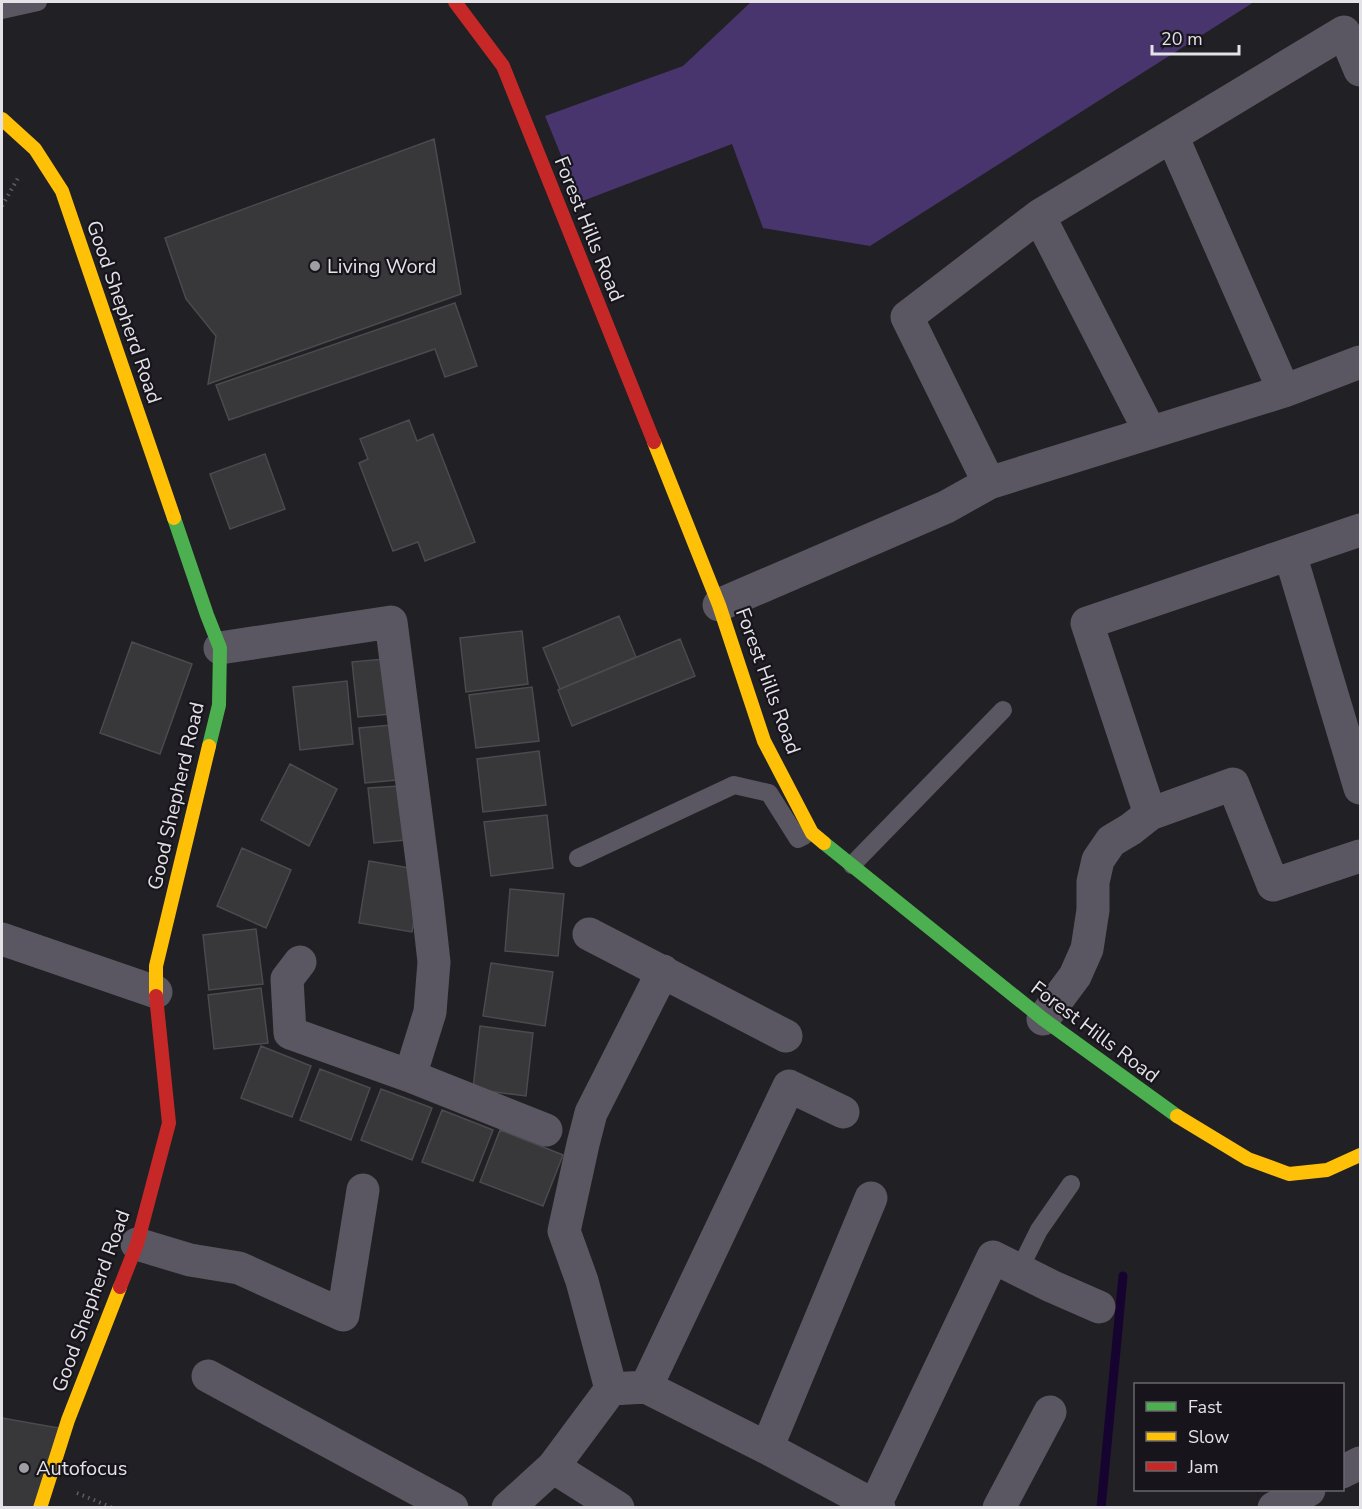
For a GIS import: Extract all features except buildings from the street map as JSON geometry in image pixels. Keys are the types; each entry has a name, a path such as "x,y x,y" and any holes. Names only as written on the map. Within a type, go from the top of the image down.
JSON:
{"street":[{"name":"Forest Hills Road","path":"454,2 504,66 719,605 764,741 812,832 1043,1019 1168,1111 1248,1159 1289,1174 1327,1170 1360,1155"},
{"path":"989,483 907,317 1040,216 1344,32 1360,70"},
{"name":"Good Shepherd Road","path":"2,119 34,148 62,191 220,648 219,705 156,966 156,992 169,1122 137,1244 68,1420 40,1508"},
{"path":"1172,136 1284,391"},
{"path":"1040,216 1150,432"},
{"path":"719,605 946,507 989,483 1284,391 1360,362"},
{"path":"1149,814 1087,623 1360,530"},
{"path":"1290,554 1360,788"},
{"path":"220,648 391,622 434,962 430,1012 410,1076"},
{"path":"1043,1019 1074,976 1087,950 1093,910 1093,882 1098,860 1111,841 1131,829 1149,814 1233,784 1273,885 1360,856"},
{"path":"589,934 786,1036"},
{"path":"2,939 156,992"},
{"path":"300,962 288,979 290,1033 410,1076 546,1130"},
{"path":"611,1389 582,1281 564,1231 591,1113 663,971"},
{"path":"646,1387 789,1086 843,1112"},
{"path":"137,1244 190,1260 239,1268 343,1314 363,1190"},
{"path":"767,1448 871,1198"},
{"path":"611,1389 646,1387 877,1506 993,1257 1099,1307"},
{"path":"208,1376 452,1508"},
{"path":"508,1508 553,1467 611,1389"},
{"path":"999,1508 1050,1412"},
{"path":"1344,1471 1360,1462"},
{"path":"553,1467 618,1508"},
{"path":"1274,1508 1307,1491"}],"lane":[{"path":"2,10 38,2"},
{"path":"852,865 1003,710"},
{"path":"578,858 734,785 769,793 798,839 812,832"},
{"path":"1019,1270 1039,1230 1071,1184"}],"path":[{"path":"48,1482 113,1508"}],"shaded area":[{"path":"751,2 1254,2 870,246 763,228 732,144 580,202 545,116 683,66"}],"waterway":[{"path":"1101,1508 1123,1276"}],"traffic: fast":[{"path":"174,518 220,648 219,705 209,746"},
{"path":"824,843 1043,1019 1177,1116"}],"traffic: slow":[{"path":"2,119 35,149 62,191 174,518"},
{"path":"654,442 719,605 764,741 812,833 824,843"},
{"path":"156,996 156,966 209,746"},
{"path":"1177,1116 1248,1159 1289,1174 1327,1170 1360,1155"},
{"path":"40,1508 68,1420 120,1287"}],"traffic: jam":[{"path":"455,2 503,66 654,442"},
{"path":"120,1287 137,1244 169,1123 156,996"}],"place":[{"name":"Living Word","path":"315,266"},
{"name":"Autofocus","path":"24,1468"}]}
